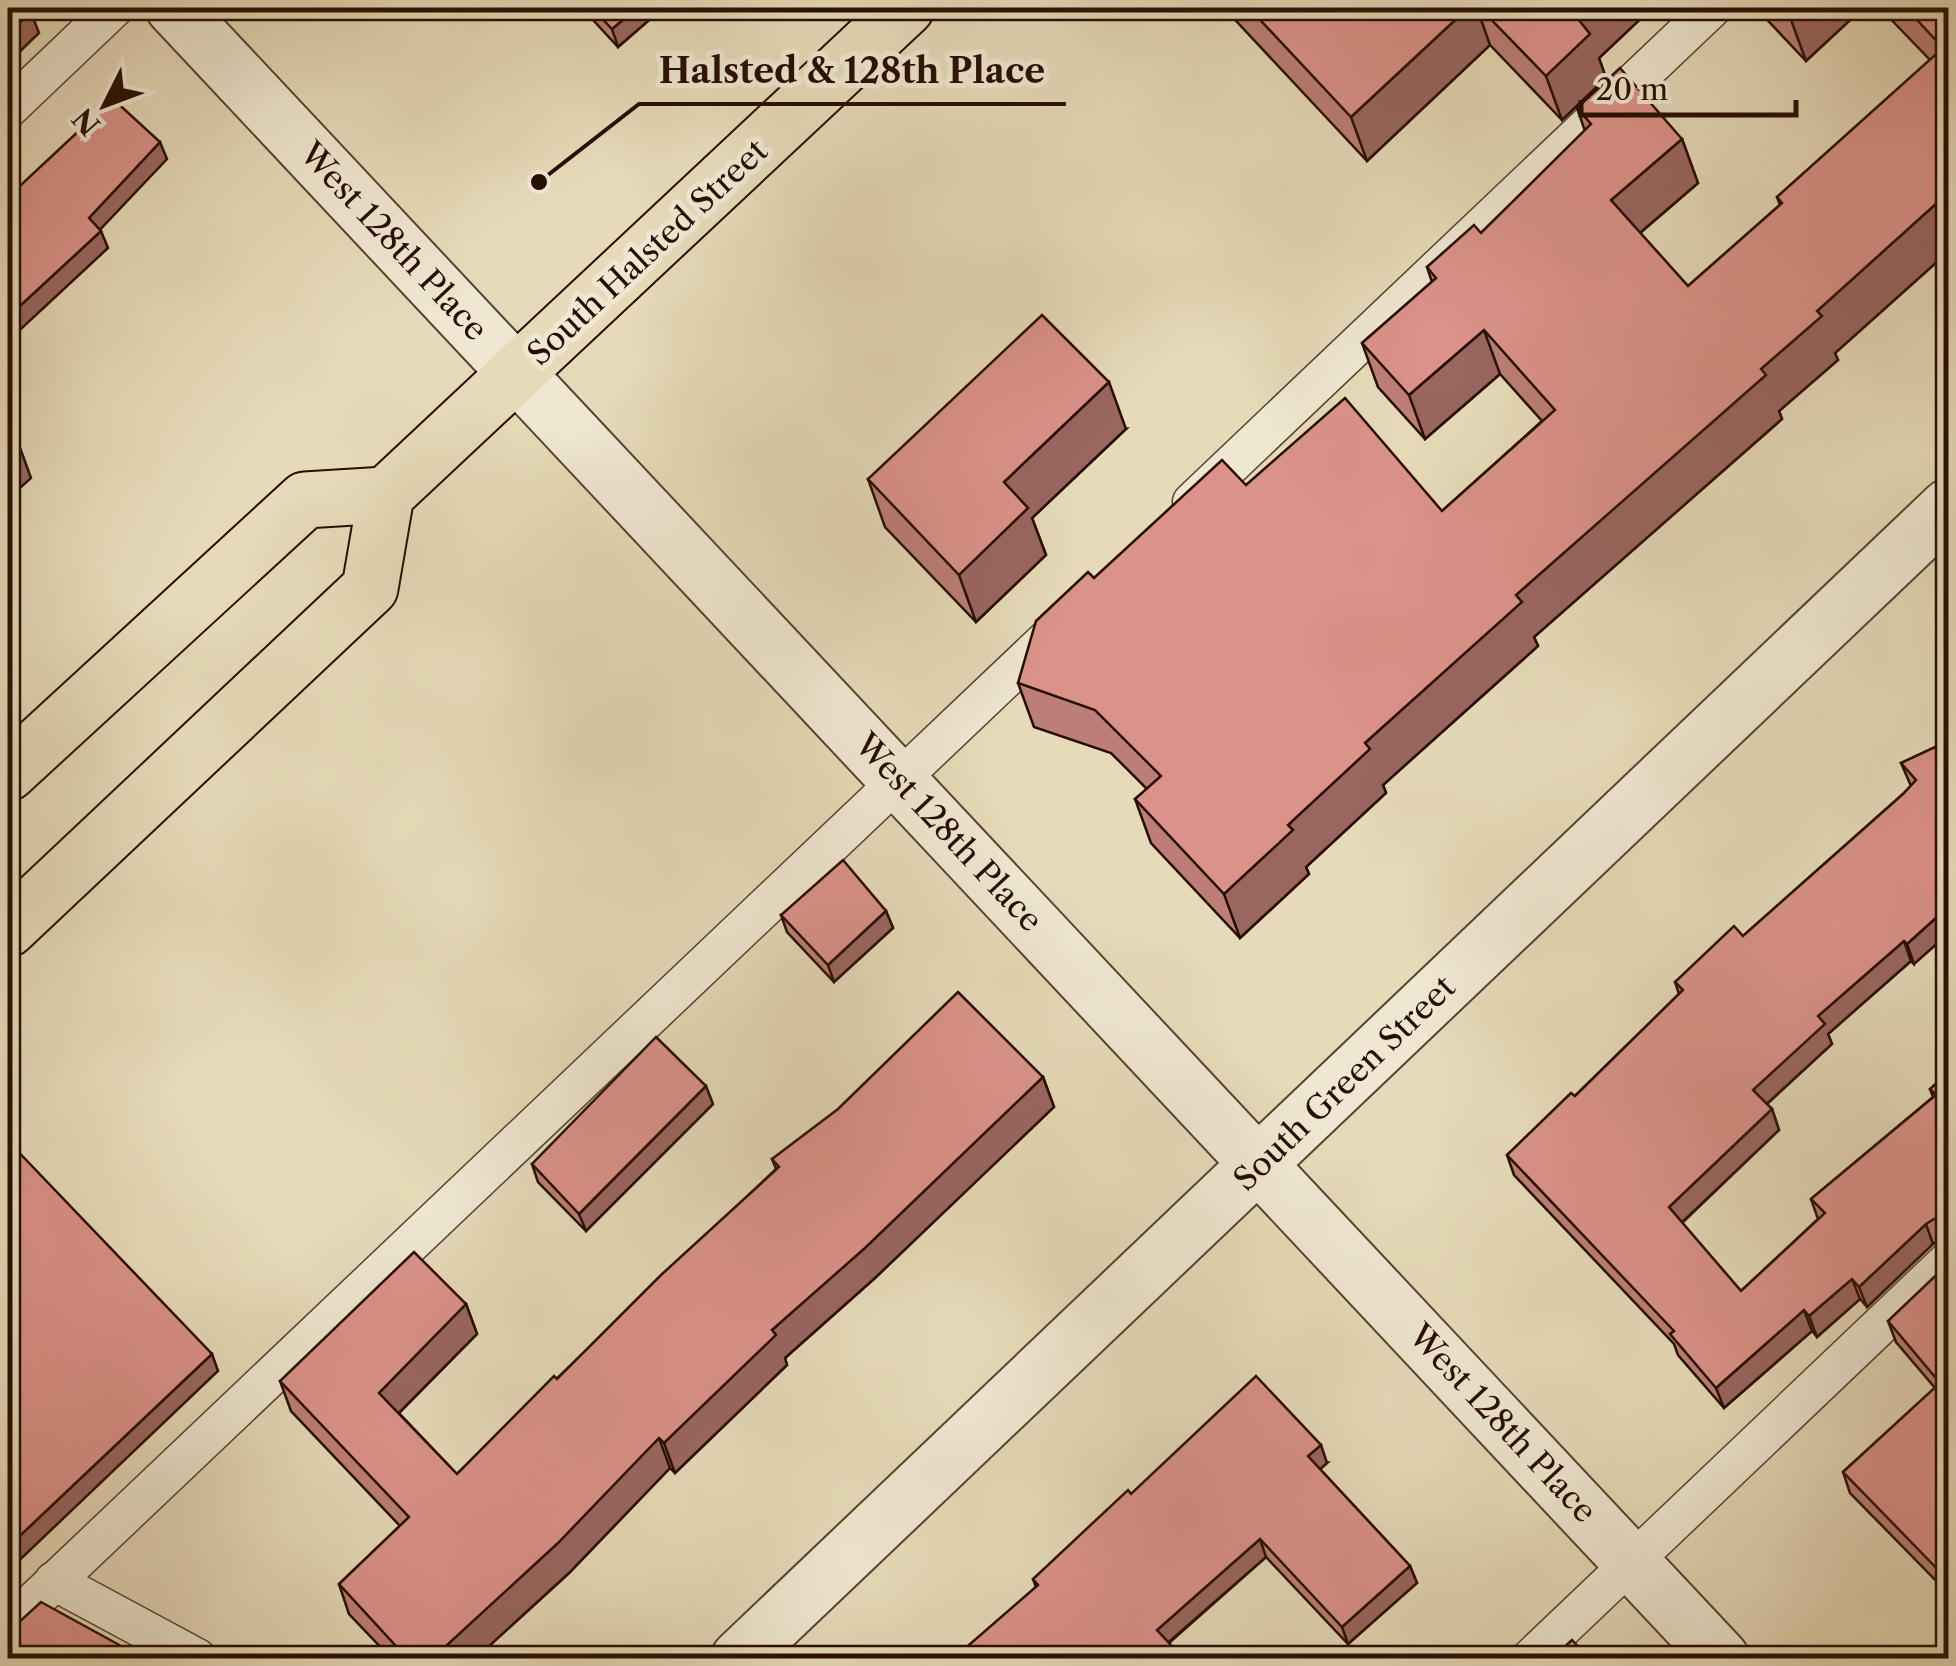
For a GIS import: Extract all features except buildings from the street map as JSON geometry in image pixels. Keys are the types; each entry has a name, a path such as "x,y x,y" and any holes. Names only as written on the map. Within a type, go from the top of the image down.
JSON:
{"main road":[{"name":"South Halsted Street","path":"386,495 906,8"},
{"path":"8,773 305,500 386,495 370,588 8,929"}],"street":[{"name":"West 128th Place","path":"174,8 1721,1658"},
{"name":"South Green Street","path":"739,1658 1948,506"}],"lane":[{"path":"8,108 114,8"},
{"path":"1169,524 1712,8"},
{"path":"8,1626 1083,605"},
{"path":"1530,1658 1948,1261"},
{"path":"54,1581 197,1658"}],"place":[{"name":"Halsted & 128th Place","path":"539,182"}]}
